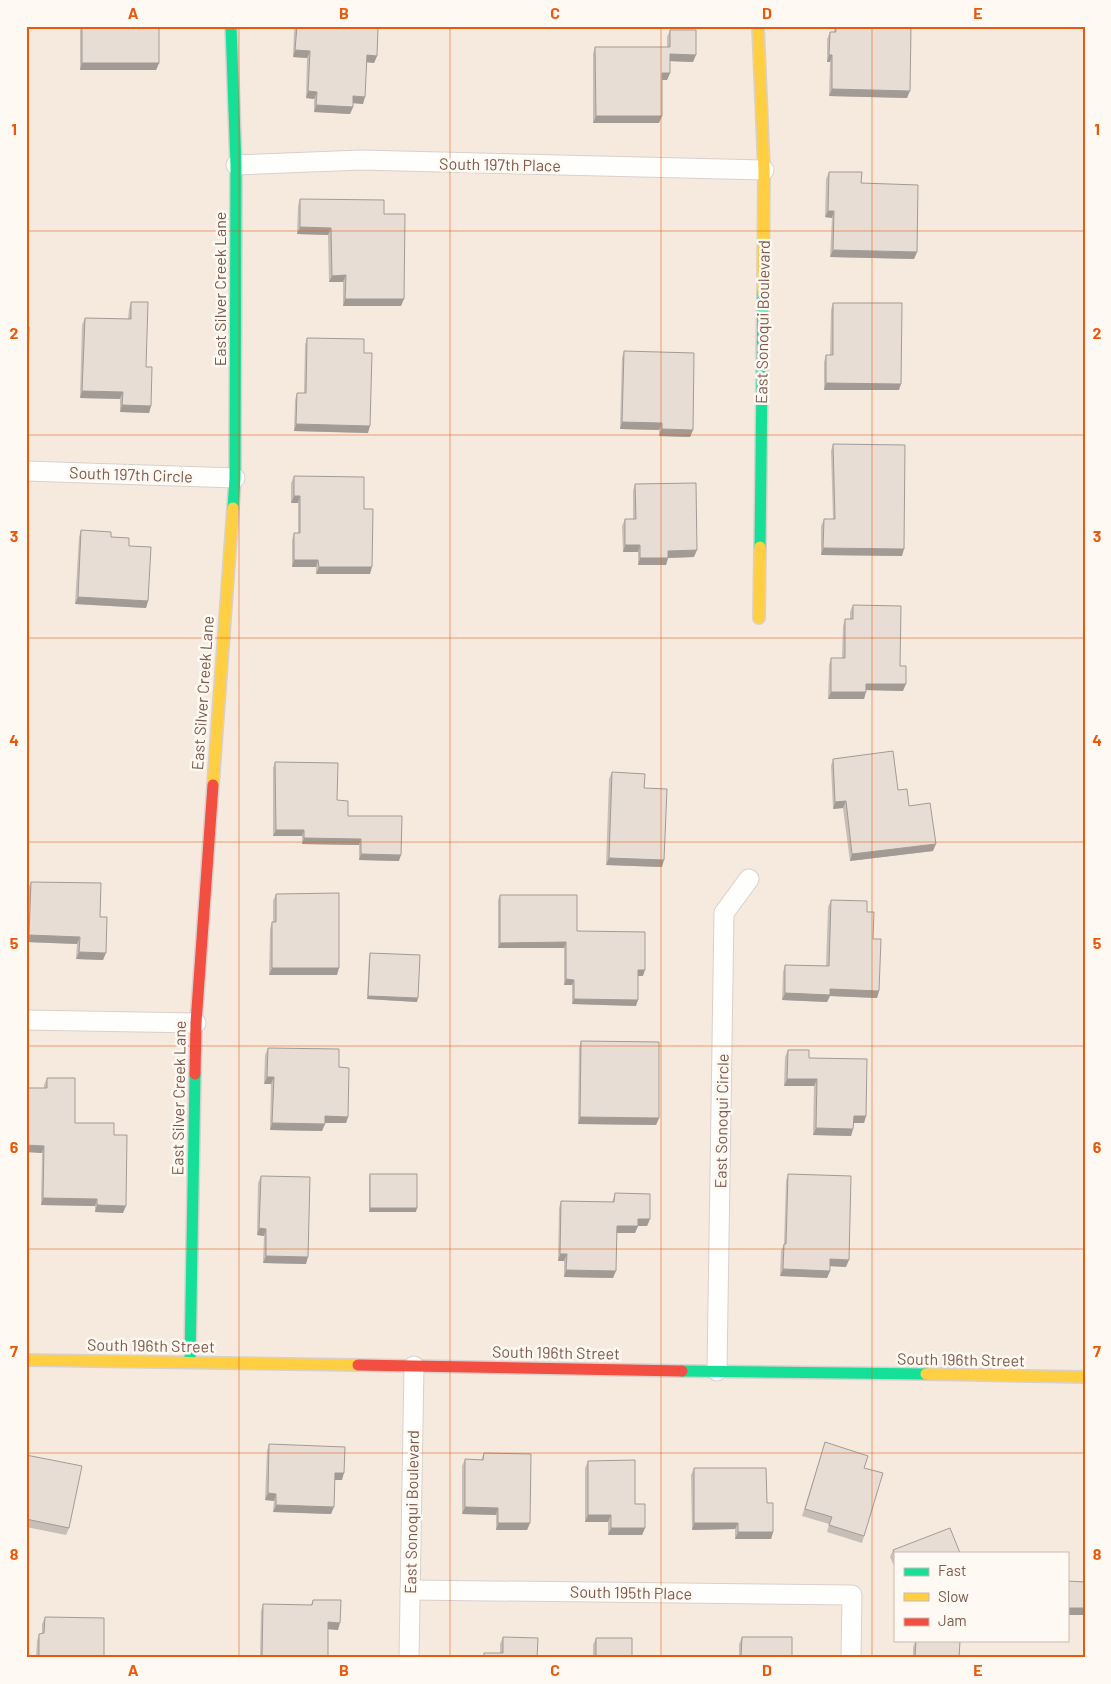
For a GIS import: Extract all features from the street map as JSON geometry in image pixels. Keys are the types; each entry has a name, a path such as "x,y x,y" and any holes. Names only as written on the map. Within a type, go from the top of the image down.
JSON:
{"street":[{"name":"East Silver Creek Lane","path":"190,1361 196,1023 235,478 236,165 231,26"},
{"name":"East Sonoqui Boulevard","path":"758,26 764,170 759,618"},
{"name":"South 197th Place","path":"236,165 361,160 764,170"},
{"name":"South 197th Circle","path":"26,471 235,478"},
{"name":"East Sonoqui Circle","path":"717,1372 724,913 749,879"},
{"path":"26,1020 196,1023"},
{"name":"South 196th Street","path":"26,1360 190,1361 717,1372 1085,1377"},
{"name":"East Sonoqui Boulevard","path":"409,1658 414,1366"},
{"name":"South 195th Place","path":"410,1590 852,1595 851,1658"}],"shaded area":[{"path":"26,26 1085,26 1085,1658 26,1658"}],"building":[{"path":"82,26 159,26 159,63 82,63"},
{"path":"297,26 378,27 377,56 367,55 365,97 353,96 353,107 316,105 317,92 308,91 310,51 295,50"},
{"path":"836,26 911,26 910,91 832,89 832,55 829,55 830,32 836,32"},
{"path":"670,30 696,30 696,55 670,54 670,73 662,73 662,116 596,116 595,47 670,47"},
{"path":"829,172 862,172 861,183 918,185 917,252 833,250 834,211 828,211"},
{"path":"300,199 384,200 384,214 405,214 404,299 345,299 346,275 332,276 331,228 300,227"},
{"path":"131,302 148,302 146,367 152,367 151,406 122,405 123,392 82,391 85,318 131,319"},
{"path":"833,303 902,303 901,384 826,383 826,355 833,355"},
{"path":"26,327 29,327 28,369 26,369"},
{"path":"307,338 364,339 364,353 372,353 370,426 296,424 297,393 306,393"},
{"path":"624,351 694,353 693,430 662,429 662,423 622,422"},
{"path":"833,444 905,445 904,549 823,548 824,519 835,519"},
{"path":"294,476 364,477 364,509 373,509 372,567 319,567 318,560 294,560 294,533 300,533 300,496 294,496"},
{"path":"696,483 697,550 668,551 668,558 640,558 640,545 625,545 625,519 636,519 635,484"},
{"path":"81,530 111,532 111,537 129,538 129,546 151,547 148,601 78,597"},
{"path":"853,605 901,606 900,666 906,666 906,684 866,684 866,692 831,692 831,658 845,658 845,619 853,619"},
{"path":"893,751 898,790 907,789 909,806 930,803 936,844 852,854 846,801 835,802 833,759"},
{"path":"275,762 338,763 337,800 348,801 348,816 402,816 401,855 361,854 361,839 304,838 304,830 276,830"},
{"path":"612,772 645,774 644,788 667,789 664,860 609,858"},
{"path":"31,882 101,883 100,917 107,917 106,953 79,952 80,937 29,935"},
{"path":"339,893 339,968 272,968 272,922 276,922 276,894"},
{"path":"500,895 577,895 577,931 645,932 645,970 638,970 638,1000 574,999 574,980 566,979 566,942 500,943"},
{"path":"831,900 867,901 867,912 874,912 873,939 881,939 879,991 830,989 830,995 785,993 785,965 829,966"},
{"path":"370,953 420,955 418,998 368,996"},
{"path":"581,1041 659,1042 659,1118 580,1117"},
{"path":"268,1048 339,1049 339,1067 349,1068 348,1117 325,1116 325,1124 272,1123 274,1077 267,1077"},
{"path":"788,1050 809,1050 809,1058 867,1059 866,1116 854,1116 853,1129 816,1128 817,1079 787,1079"},
{"path":"47,1078 75,1078 75,1123 114,1123 114,1135 127,1135 126,1206 97,1205 97,1199 43,1198 44,1146 26,1145 27,1088 47,1088"},
{"path":"370,1174 417,1174 417,1208 370,1208"},
{"path":"788,1174 851,1176 849,1260 830,1259 830,1271 783,1269 784,1244 786,1244"},
{"path":"261,1176 310,1177 308,1257 266,1256 266,1229 259,1228"},
{"path":"615,1193 650,1194 650,1219 638,1219 638,1226 617,1226 616,1271 566,1270 567,1254 560,1254 561,1201 614,1202"},
{"path":"825,1442 868,1456 864,1468 883,1473 864,1536 829,1525 832,1517 805,1509"},
{"path":"269,1444 345,1447 344,1473 335,1473 334,1507 276,1505 276,1494 268,1493"},
{"path":"484,1453 531,1454 530,1523 498,1523 498,1508 465,1507 465,1459 483,1460"},
{"path":"26,1455 82,1466 69,1528 26,1519"},
{"path":"635,1460 635,1504 645,1504 645,1528 611,1528 611,1515 588,1515 588,1461"},
{"path":"694,1468 766,1468 767,1503 773,1503 773,1532 738,1532 738,1523 694,1523"},
{"path":"950,1528 960,1552 894,1552 893,1550"},
{"path":"1068,1581 1085,1582 1085,1608 1068,1608"},
{"path":"313,1600 341,1600 340,1623 328,1622 328,1658 262,1658 263,1604 312,1605"},
{"path":"45,1617 104,1618 104,1658 39,1658 39,1634 44,1633"},
{"path":"503,1637 538,1638 537,1658 484,1658 484,1653 503,1653"},
{"path":"742,1637 792,1637 792,1658 741,1658"},
{"path":"596,1638 632,1638 632,1656 670,1656 670,1658 596,1658"},
{"path":"916,1642 960,1642 959,1658 915,1658"}],"traffic: fast":[{"path":"231,26 236,165 235,478 233,508"},
{"path":"760,547 763,291"},
{"path":"190,1361 195,1074"},
{"path":"682,1371 926,1374"}],"traffic: slow":[{"path":"758,26 764,170 763,291"},
{"path":"213,785 233,508"},
{"path":"759,618 760,547"},
{"path":"26,1360 358,1365"},
{"path":"926,1374 1085,1377"}],"traffic: jam":[{"path":"195,1074 196,1023 213,785"},
{"path":"358,1365 682,1371"}]}
